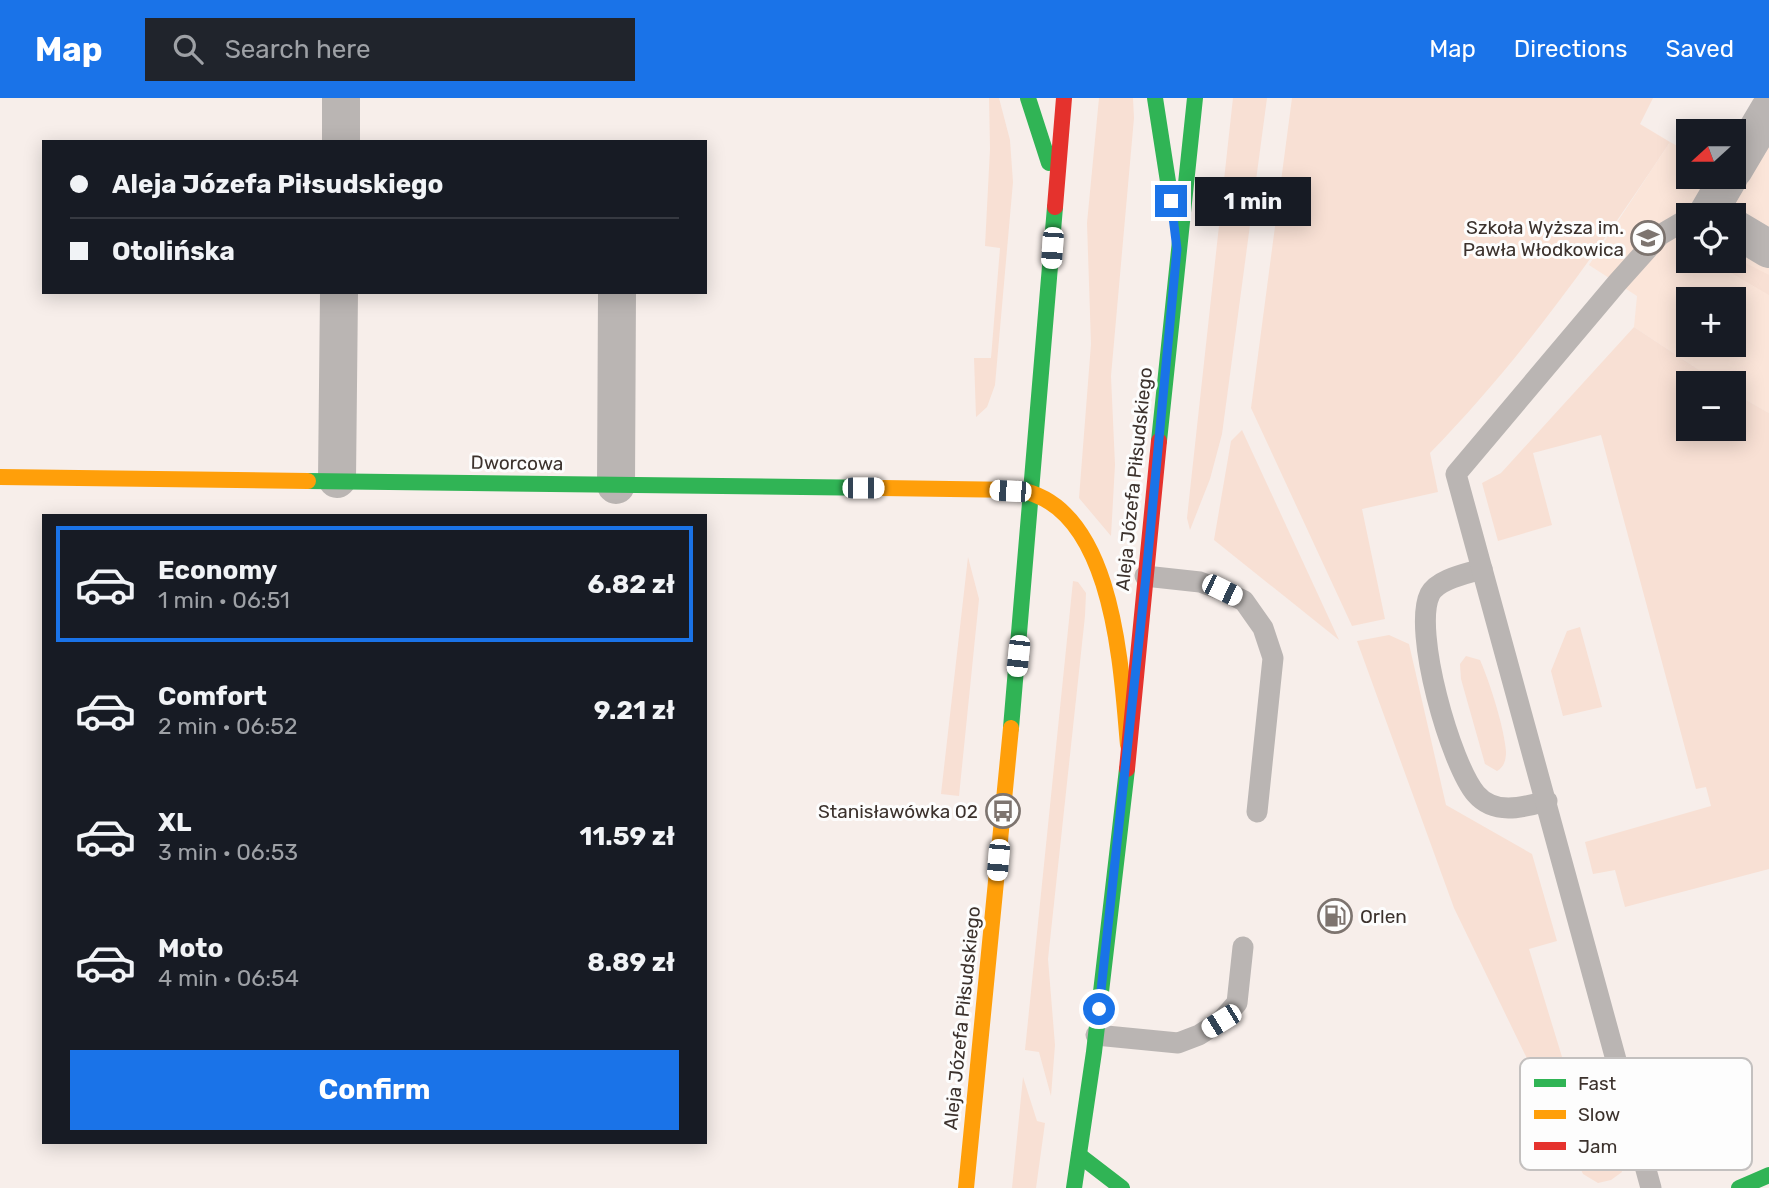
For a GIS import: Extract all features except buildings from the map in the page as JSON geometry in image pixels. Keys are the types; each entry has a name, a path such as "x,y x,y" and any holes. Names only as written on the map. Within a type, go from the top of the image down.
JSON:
{"main road":[{"path":"1028,98 1049,162 1054,221"},
{"name":"Aleja Józefa Piłsudskiego","path":"968,1185 1033,493 1064,98"},
{"path":"1155,98 1162,130 1177,249"},
{"name":"Aleja Józefa Piłsudskiego","path":"1074,1188 1096,1035 1195,98"},
{"name":"Dworcowa","path":"0,477 337,479 966,489 1033,493"},
{"path":"1033,493 1061,511 1080,533 1097,563 1114,620 1128,745"},
{"path":"1079,1155 1122,1188"},
{"path":"1739,1188 1769,1175"}],"street":[{"path":"341,98 341,140"},
{"path":"1746,149 1769,110"},
{"path":"1746,237 1769,248"},
{"path":"337,479 339,294"},
{"path":"616,485 617,294"}],"lane":[{"path":"1616,1058 1456,474 1660,235 1676,229"},
{"path":"1482,569 1446,581 1430,592 1424,617 1427,652 1443,718 1461,766 1477,796 1506,809 1546,801"},
{"path":"1146,576 1200,582 1222,590 1244,601 1263,628 1273,658 1257,812"},
{"path":"1096,1035 1178,1043 1199,1035 1221,1021 1237,1003 1242,947"},
{"path":"1646,1170 1651,1188"}],"shaded area":[{"path":"989,98 999,98 1010,140 1013,182 995,385 987,407 976,417 974,358 991,358 1000,248 985,246 990,149"},
{"path":"1099,98 1133,98 1134,118 1111,376 1115,465 1111,536 1079,498 1091,344 1087,223"},
{"path":"1233,98 1267,98 1222,434 1210,479 1190,530 1187,518"},
{"path":"1292,98 1653,98 1640,124 1670,142 1558,303 1496,380 1430,453 1438,492 1362,509 1385,619 1352,626 1251,408"},
{"name":"Szkoła Wyższa im. Pawła Włodkowica","path":"1769,98 1769,413 1746,400 1746,371 1701,371 1680,357 1746,357 1746,287 1676,287 1676,355 1634,327 1637,296 1589,265 1670,142 1676,145 1676,189 1746,189 1746,150"},
{"path":"1746,263 1769,275 1769,295 1731,273 1746,273"},
{"path":"1634,327 1701,371 1676,371 1676,441 1746,441 1746,400 1769,413 1769,869 1625,907 1615,870 1593,874 1585,842 1711,806 1706,787 1696,789 1601,435 1533,453 1552,525 1498,541 1482,483 1501,473"},
{"path":"1242,430 1339,640 1214,540 1231,441"},
{"path":"968,557 979,599 959,796 941,794"},
{"path":"1073,581 1078,582 1086,593 1048,959 1055,1045 1051,1096 1039,1052 1025,1050"},
{"path":"1580,627 1602,707 1563,716 1551,671 1567,631"},
{"path":"1389,635 1409,644 1446,805 1532,854 1557,941 1529,949 1562,1058 1527,1058 1454,908 1357,641"},
{"path":"1466,656 1480,660 1500,718 1506,755 1503,765 1497,771 1485,764 1461,679 1460,664"},
{"path":"1023,1077 1037,1121 1045,1123 1036,1188 1012,1188"},
{"path":"1581,1170 1622,1172 1611,1180 1598,1183"}],"traffic: fast":[{"path":"1028,98 1049,163"},
{"path":"1155,98 1169,188"},
{"path":"1159,441 1195,98"},
{"path":"1011,728 1055,207"},
{"path":"308,481 882,488"},
{"path":"1074,1188 1094,1052 1127,769"},
{"path":"1079,1155 1122,1188"},
{"path":"1739,1188 1769,1175"}],"traffic: slow":[{"path":"0,477 308,481"},
{"path":"882,488 1019,490 1051,503 1076,526 1094,558 1107,596 1122,676 1128,745"},
{"path":"966,1188 1011,728"}],"traffic: jam":[{"path":"1055,207 1064,98"},
{"path":"1127,769 1159,441"}],"place":[{"name":"Szkoła Wyższa im. Pawła Włodkowica","path":"1648,238"},
{"name":"Stanisławówka 02","path":"1003,811"},
{"name":"Orlen","path":"1335,916"}],"route":[{"path":"1099,1009 1146,576 1177,249 1171,201"}]}
